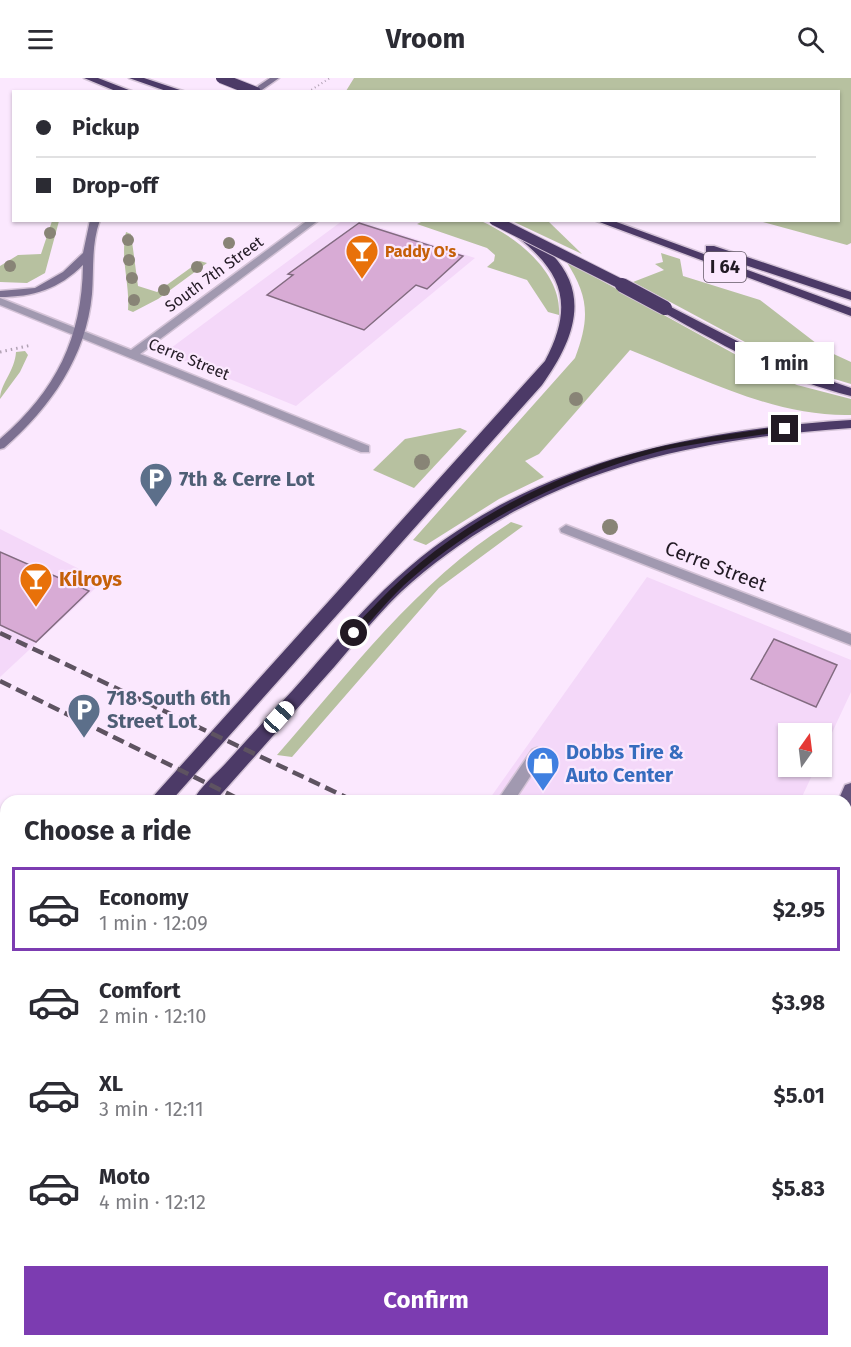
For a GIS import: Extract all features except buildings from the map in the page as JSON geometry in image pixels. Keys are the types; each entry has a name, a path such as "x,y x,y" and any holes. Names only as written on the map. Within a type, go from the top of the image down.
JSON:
{"highway":[{"path":"90,78 124,90"},
{"path":"134,78 176,90"},
{"path":"138,78 177,90"},
{"path":"221,78 249,90"},
{"path":"498,222 561,252 768,365 810,381 851,392"},
{"path":"164,795 537,382 561,350 570,319 565,287 560,276 541,250 526,238 498,222"},
{"name":"I 64","path":"604,222 851,312"},
{"name":"I 64","path":"627,222 851,296"},
{"path":"208,795 405,579 483,522 553,484 608,464 694,441 785,429 851,424"}],"main road":[{"path":"257,90 275,78"},
{"path":"0,445 31,418 56,386 79,332 87,296 86,255 94,222"},
{"path":"0,294 30,293 47,287 70,273 86,255"}],"street":[{"name":"South 7th Street","path":"133,354 312,222"},
{"name":"Cerre Street","path":"0,301 365,449"},
{"name":"Cerre Street","path":"566,529 851,640"},
{"path":"510,795 537,754"}],"path":[{"path":"311,90 330,78"},
{"path":"0,352 32,345"}],"shaded area":[{"path":"341,222 363,222 475,258 296,406 168,354 171,348"},
{"name":"Kilroys","path":"0,529 103,581 0,677"},
{"path":"647,577 851,660 851,692 832,733 832,723 778,723 778,777 811,777 803,795 492,795"}],"green space":[{"path":"354,78 851,78 851,243 847,245 763,222 840,222 840,90 347,90"},
{"path":"52,222 59,222 45,273 27,283 0,282 0,266 18,255 41,254"},
{"path":"421,222 483,222 508,236 545,270 558,299 559,315 548,312 527,280 487,267 494,261 495,255 487,248 417,224"},
{"path":"514,222 549,222 582,254"},
{"path":"126,232 131,234 138,286 157,292 200,261 207,263 158,299 133,312 128,310 124,252"},
{"path":"661,253 680,259 683,276 760,300 825,350 851,362 851,384 788,365 633,282 664,270 655,264 663,262"},
{"path":"566,261 767,372 797,385 851,399 851,415 823,414 766,402 710,383 630,350 539,454 525,461 544,477 499,499 426,545 413,540 575,358 583,331 585,308 579,286"},
{"path":"25,351 28,355 20,372 0,399 16,352"},
{"path":"460,428 467,431 414,488 373,470 405,439"},
{"path":"511,522 523,526 439,588 292,757 277,755 358,660 415,600 477,546"}],"railway":[{"path":"0,633 341,795"},
{"path":"0,681 231,795"}],"place":[{"name":"Paddy O's","path":"362,280"},
{"name":"7th & Cerre Lot","path":"156,508"},
{"name":"Kilroys","path":"36,608"},
{"name":"718 South 6th Street Lot","path":"84,739"},
{"name":"Dobbs Tire & Auto Center","path":"543,792"}],"route":[{"path":"354,633 405,579 428,560 483,522 553,484 608,464 694,441 785,429"}]}
